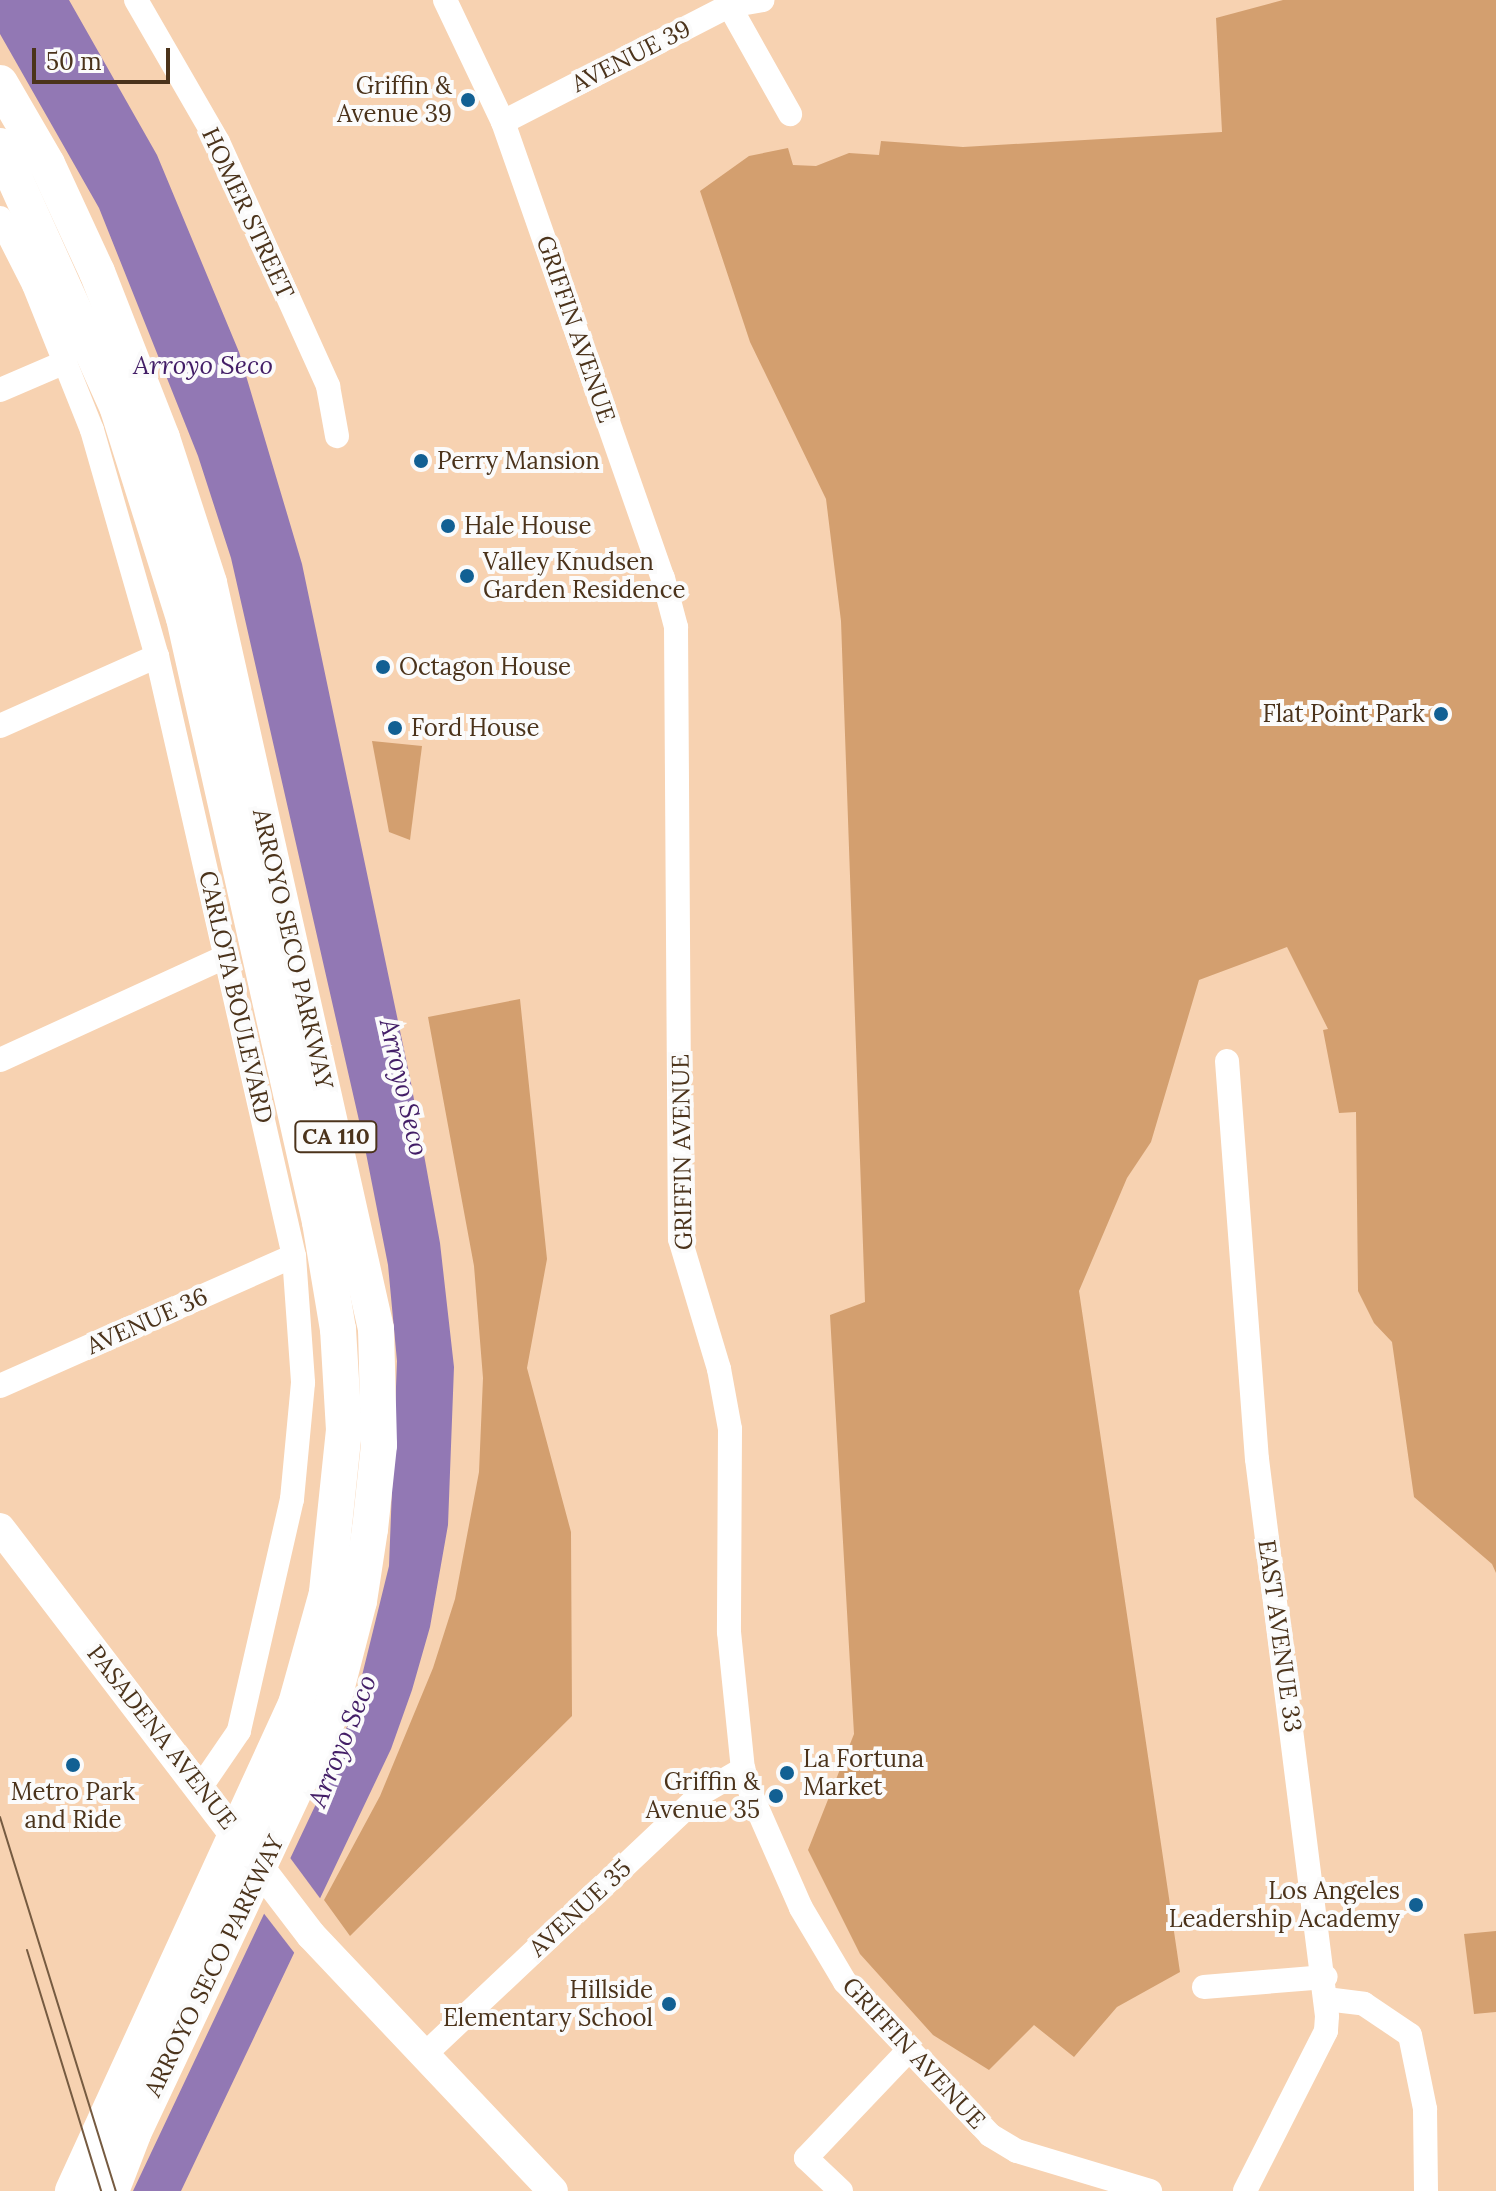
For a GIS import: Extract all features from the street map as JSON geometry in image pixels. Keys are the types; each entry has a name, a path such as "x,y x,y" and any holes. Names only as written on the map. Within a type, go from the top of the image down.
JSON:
{"highway":[{"name":"ARROYO SECO PARKWAY","path":"0,83 47,164 97,272 162,438 209,583 376,1329 379,1445 370,1529 359,1601 329,1717 133,2134 111,2191"},
{"name":"ARROYO SECO PARKWAY","path":"0,146 118,409 184,618 320,1222 338,1329 344,1430 327,1593 296,1704 73,2191"}],"main road":[{"name":"PASADENA AVENUE","path":"6,1546 221,1814 311,1935 553,2191"}],"street":[{"name":"HOMER STREET","path":"136,0 218,142 328,386 337,436"},
{"name":"GRIFFIN AVENUE","path":"445,0 503,122 663,578 676,627 680,1239 719,1369 730,1429 729,1632 743,1769 814,1933 858,1998 908,2051 1000,2143 1150,2191"},
{"name":"AVENUE 39","path":"503,122 728,3 762,0"},
{"path":"728,3 790,114"},
{"name":"CARLOTA BOULEVARD","path":"0,218 92,430 157,656 294,1256 303,1383 292,1499 239,1731 200,1788"},
{"path":"0,390 65,362"},
{"path":"0,726 157,656"},
{"path":"0,1060 227,956"},
{"name":"EAST AVENUE 33","path":"1227,1061 1257,1459 1326,1988 1326,2031 1245,2191"},
{"name":"AVENUE 36","path":"0,1386 294,1256"},
{"name":"AVENUE 35","path":"423,2056 702,1793 743,1769"},
{"path":"1204,1987 1326,1988 1364,2004 1410,2035 1425,2109 1426,2191"},
{"path":"841,2191 806,2158 908,2051"}],"shaded area":[{"path":"1283,0 1496,0 1496,1573 1492,1564 1414,1497 1392,1342 1374,1323 1358,1291 1356,1112 1339,1113 1323,1030 1328,1029 1287,947 1199,980 1151,1142 1127,1178 1079,1291 1180,1972 1117,2007 1074,2057 1034,2025 989,2070 933,2035 860,1954 808,1850 854,1734 830,1315 865,1302 841,621 826,499 750,342 700,191 749,156 788,148 793,165 816,166 849,153 879,155 881,141 963,147 1222,132 1216,18"},
{"path":"372,741 422,746 410,840 389,832"},
{"path":"520,999 547,1259 527,1368 571,1532 572,1716 350,1936 324,1900 380,1796 433,1668 455,1599 479,1472 483,1378 474,1266 428,1017"},
{"path":"1496,1931 1496,2012 1474,2014 1464,1934"}],"water":[{"name":"Arroyo Seco","path":"0,0 69,0 157,155 239,352 302,564 411,1083 440,1243 454,1367 448,1525 430,1627 412,1690 391,1749 181,2191 133,2191 324,1787 354,1708 389,1566 397,1361 388,1265 363,1138 231,558 198,456 99,208 0,34"}],"pier":[{"path":"288,1855 322,1901 296,1955 262,1911"}],"tram line":[{"path":"0,1817 116,2191"},
{"path":"27,1950 101,2191"}],"place":[{"name":"Griffin & Avenue 39","path":"468,100"},
{"name":"Perry Mansion","path":"421,461"},
{"name":"Hale House","path":"448,526"},
{"name":"Valley Knudsen Garden Residence","path":"467,576"},
{"name":"Octagon House","path":"383,667"},
{"name":"Flat Point Park","path":"1441,714"},
{"name":"Ford House","path":"395,728"},
{"name":"Metro Park and Ride","path":"73,1765"},
{"name":"La Fortuna Market","path":"787,1773"},
{"name":"Griffin & Avenue 35","path":"776,1796"},
{"name":"Los Angeles Leadership Academy","path":"1416,1905"},
{"name":"Hillside Elementary School","path":"669,2004"}]}
